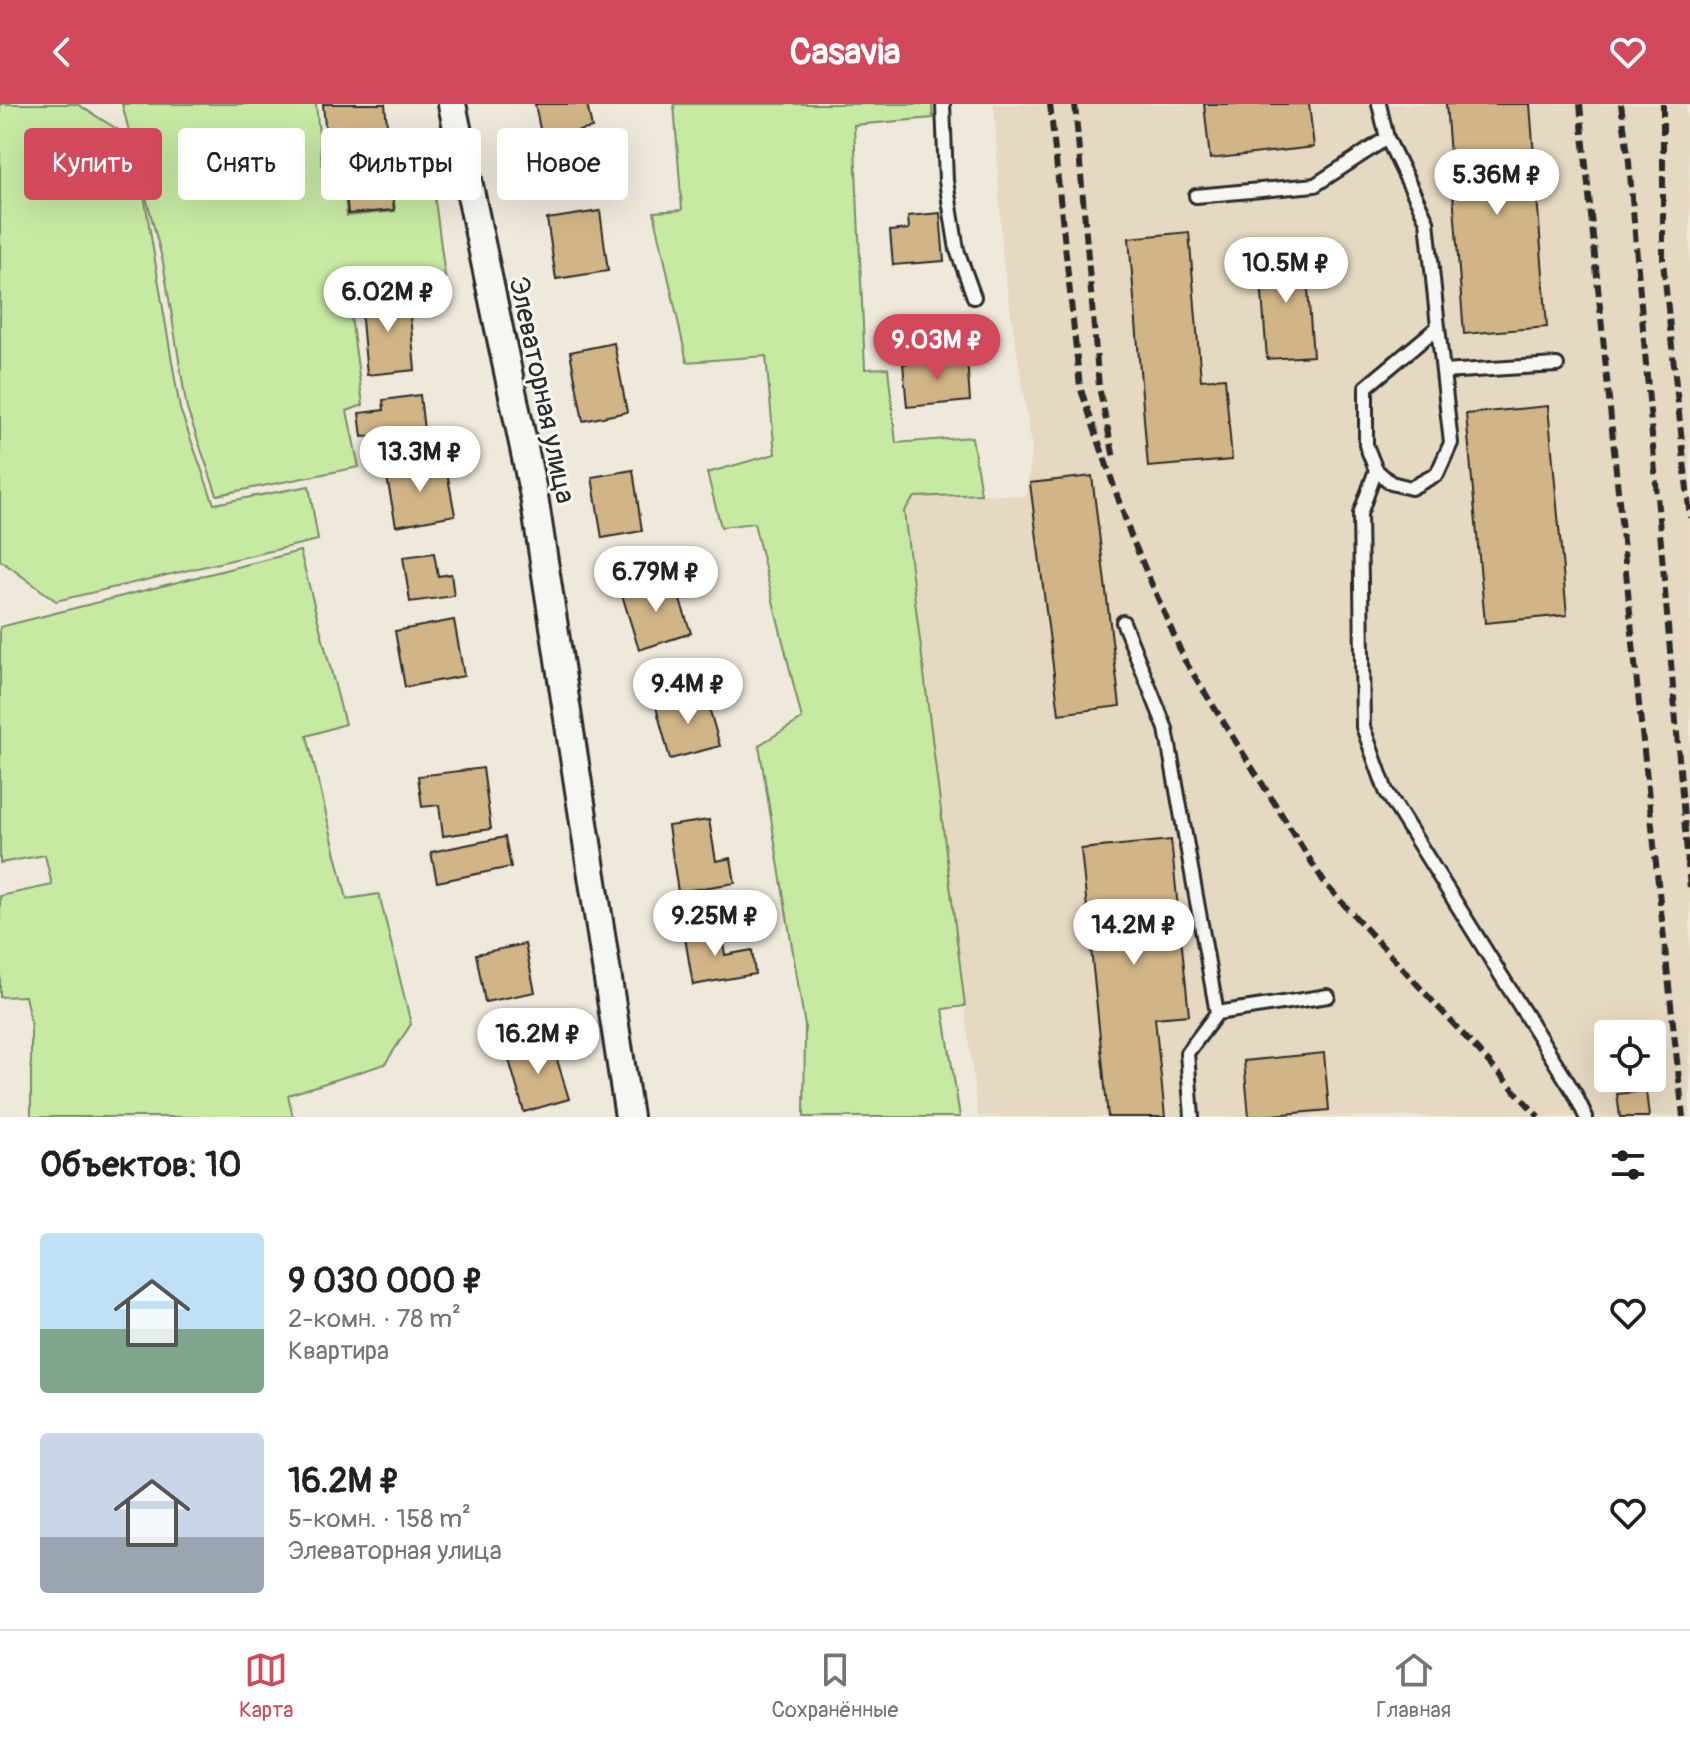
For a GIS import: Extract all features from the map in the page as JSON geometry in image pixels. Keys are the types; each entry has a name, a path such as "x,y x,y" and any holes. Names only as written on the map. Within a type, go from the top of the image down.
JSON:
{"street":[{"name":"Элеваторная улица","path":"452,104 534,496 629,1117"}],"lane":[{"path":"943,104 946,181 957,250 974,297"},
{"path":"1379,104 1387,138 1427,221 1451,443 1437,474 1411,488 1391,483 1376,470 1366,445 1366,387 1438,327"},
{"path":"1196,196 1315,185 1387,138"},
{"path":"1443,372 1557,365"},
{"path":"1376,470 1360,514 1363,727 1386,791 1575,1094 1586,1117"},
{"path":"1123,622 1166,729 1217,1013"},
{"path":"1192,1117 1187,1053 1217,1013 1328,996"}],"shaded area":[{"path":"994,104 1686,104 1690,192 1690,1117 978,1117 904,511 914,497 981,494 1026,496 1032,448 1003,263"}],"green space":[{"path":"0,104 77,104 115,128 24,128 24,200 145,200 180,409 214,504 309,486 318,540 56,601 0,560"},
{"path":"122,104 316,104 321,200 345,200 347,216 395,211 394,200 435,200 446,284 348,295 363,405 347,411 359,467 217,495 187,409 163,262 147,200 162,200 162,128 128,128"},
{"path":"674,104 932,104 933,118 854,125 865,369 888,368 896,443 972,437 981,494 915,497 904,511 965,1006 943,1009 960,1117 804,1117 805,1026 759,745 802,719 754,523 721,527 707,473 775,454 766,356 687,362 654,212 682,210"},
{"path":"300,551 345,724 307,736 347,899 379,894 411,1024 385,1064 288,1095 293,1117 31,1117 31,1023 25,996 0,997 0,896 52,885 45,855 0,863 0,627"}],"building":[{"path":"323,104 385,104 387,128 325,128"},
{"path":"535,104 587,104 592,128 540,128"},
{"path":"1204,104 1309,104 1314,147 1210,159"},
{"path":"1446,104 1530,104 1547,327 1464,334"},
{"path":"347,200 393,200 394,210 348,214"},
{"path":"600,211 608,271 556,279 547,219"},
{"path":"940,213 944,261 893,265 890,231 909,229 908,216"},
{"path":"1189,232 1201,380 1225,378 1232,460 1148,467 1129,238"},
{"path":"1305,250 1313,356 1267,359 1259,254"},
{"path":"408,293 415,370 367,375 360,298"},
{"path":"614,343 627,412 583,421 570,352"},
{"path":"967,358 970,401 907,407 903,364"},
{"path":"420,395 426,448 377,454 375,436 362,437 359,413 384,410 383,400"},
{"path":"1548,406 1567,615 1485,623 1466,414"},
{"path":"445,461 455,515 396,526 386,472"},
{"path":"633,470 642,531 602,538 592,477"},
{"path":"1092,476 1120,706 1059,714 1030,483"},
{"path":"434,553 438,576 451,574 454,596 410,602 403,557"},
{"path":"673,579 691,633 639,650 622,595"},
{"path":"454,620 464,676 405,687 395,631"},
{"path":"705,693 720,746 670,759 656,707"},
{"path":"483,768 491,829 443,836 439,805 422,807 418,776"},
{"path":"709,820 716,861 731,858 735,883 678,892 668,826"},
{"path":"505,837 511,867 437,882 431,852"},
{"path":"1171,840 1189,1015 1155,1018 1165,1117 1108,1117 1081,849"},
{"path":"720,926 725,955 752,950 755,974 693,985 684,932"},
{"path":"525,944 535,992 485,1002 476,954"},
{"path":"551,1040 569,1099 524,1112 507,1053"},
{"path":"1324,1053 1329,1110 1249,1117 1244,1061"},
{"path":"1646,1092 1649,1117 1620,1117 1617,1094"}],"railway":[{"path":"1050,104 1080,387 1131,536 1185,661 1326,885 1539,1117"},
{"path":"1075,104 1099,387 1114,458"},
{"path":"1580,104 1683,1117"},
{"path":"1621,104 1629,162 1690,889"},
{"path":"1663,104 1663,261 1690,518"}]}
